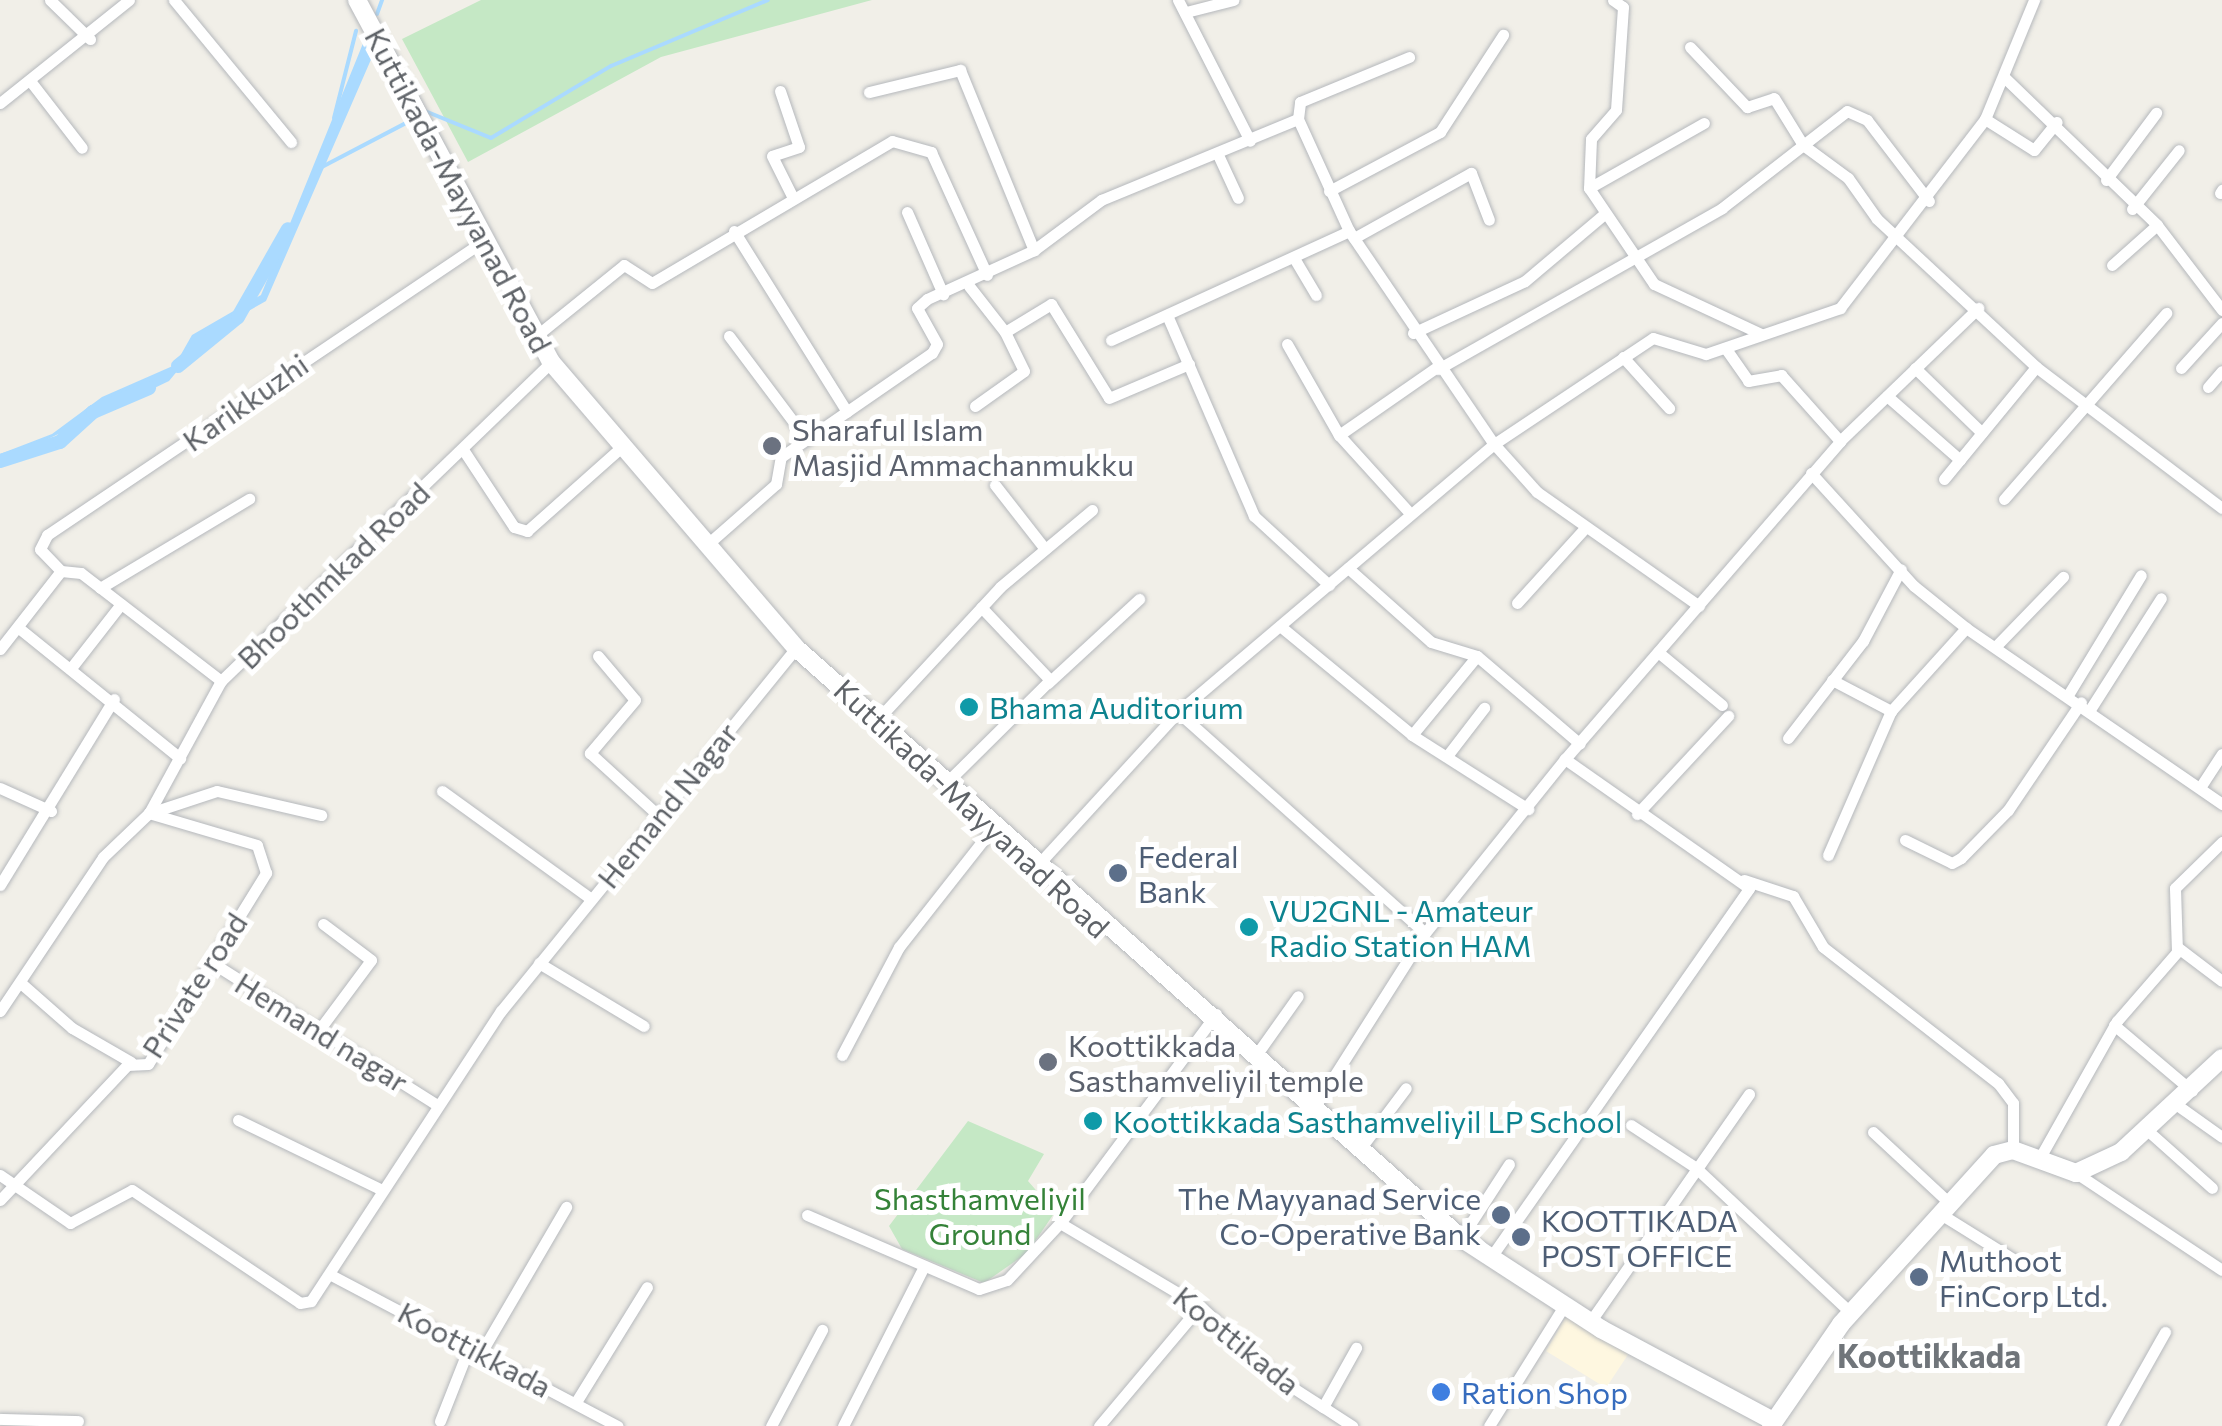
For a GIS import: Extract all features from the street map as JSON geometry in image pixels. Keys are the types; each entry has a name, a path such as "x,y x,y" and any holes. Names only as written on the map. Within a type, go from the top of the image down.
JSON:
{"main road":[{"name":"Kuttikada-Mayyanad Road","path":"360,5 482,242 552,362 710,542 796,648 1138,960 1216,1014 1364,1145 1461,1238 1590,1322 1775,1424"},
{"path":"1775,1424 1850,1313 1940,1205 1994,1155 2013,1150 2076,1173 2147,1130 2192,1091 2222,1058"}],"street":[{"path":"50,0 90,39"},
{"path":"0,103 90,39 130,0"},
{"path":"174,0 291,142"},
{"path":"1178,0 1250,141"},
{"path":"1186,12 1233,0"},
{"path":"1613,0 1623,8 1616,110 1591,139 1589,188 1654,284 1761,334"},
{"path":"1035,868 1178,712 1329,585 1407,510 1494,444 1653,338 1687,353 1726,349 1840,308 1902,238 1985,118 2034,0"},
{"path":"1329,191 1440,132 1503,34"},
{"path":"1690,47 1748,107 1774,98 1803,145 2036,367 2222,508"},
{"path":"1409,57 1300,102 1298,120 1352,235 1413,334 1494,444 1584,529 1698,606"},
{"path":"869,92 960,70 1034,250"},
{"path":"2004,77 2058,122 2132,209 2156,225 2222,310"},
{"path":"31,82 82,148"},
{"path":"780,91 799,147 772,156 792,196"},
{"path":"1339,434 1438,368 1722,208 1846,112 1859,114 1929,201"},
{"path":"2106,180 2156,113"},
{"path":"1985,118 2034,150 2058,122"},
{"path":"710,542 776,484 781,458 932,353 936,344 918,308 969,286 1034,250 1101,200 1219,157 1298,120"},
{"path":"1589,188 1704,123"},
{"path":"536,336 624,265 652,283 880,144 917,142 935,159 987,275"},
{"path":"2132,209 2179,150"},
{"path":"1219,157 1238,198"},
{"path":"1110,340 1352,235 1471,173 1489,220"},
{"path":"906,212 943,294"},
{"path":"1413,334 1524,280 1602,216"},
{"path":"2112,266 2156,225"},
{"path":"734,231 847,412"},
{"name":"Karikkuzhi","path":"62,571 40,549 47,535 482,242"},
{"path":"1294,258 1316,295"},
{"path":"969,286 1006,332 1024,371 975,406"},
{"path":"1006,332 1051,304 1109,398 1189,364"},
{"path":"1318,1103 1426,933 1565,759 1840,441 1978,308"},
{"path":"2004,499 2081,404 2166,313"},
{"path":"1167,314 1254,516 1329,585"},
{"path":"2181,368 2222,324"},
{"path":"729,336 806,440"},
{"path":"1287,344 1339,434 1407,510"},
{"path":"1726,349 1748,381 1781,375 1840,441"},
{"path":"1623,357 1669,408"},
{"name":"Bhoothmkad Road","path":"149,814 221,681 464,451 552,362"},
{"path":"1944,479 2036,367"},
{"path":"1915,368 1982,433"},
{"path":"2208,387 2222,371"},
{"path":"1887,396 1960,460"},
{"path":"464,451 514,527 527,530 624,445"},
{"path":"1811,473 1901,569 1966,628 2086,705 2222,804"},
{"path":"995,485 1045,550"},
{"path":"100,588 249,499"},
{"path":"877,720 982,607 1092,510"},
{"path":"1517,604 1584,529"},
{"path":"1348,568 1446,652 1477,656 1580,744"},
{"path":"1788,738 1832,680 1901,569"},
{"path":"0,650 62,571 100,588 221,681"},
{"path":"2068,695 2141,575"},
{"path":"1998,645 2063,577"},
{"path":"1905,840 1952,862 1961,858 2008,810 2162,598"},
{"path":"945,784 1139,599"},
{"path":"72,668 121,604"},
{"path":"982,607 1048,683"},
{"path":"1280,626 1412,735 1528,809"},
{"path":"1828,856 1891,712 1966,628"},
{"path":"20,629 114,699 180,758"},
{"name":"Hemand Nagar","path":"13,1186 80,1223 132,1190 300,1304 331,1275 434,1103 539,963 796,648"},
{"path":"1637,814 1725,710 1658,652"},
{"path":"598,656 635,700 590,753 659,816"},
{"path":"1412,735 1477,656"},
{"path":"1832,680 1891,712"},
{"path":"0,885 50,812 114,699"},
{"path":"1446,756 1484,708"},
{"path":"1178,712 1426,933"},
{"path":"2201,786 2222,754"},
{"path":"1565,759 1637,814 1744,880 1793,896 1824,948 1998,1083 2013,1103 2013,1150"},
{"path":"0,788 50,812"},
{"path":"0,1010 24,985 86,878 149,814 217,791 321,815"},
{"path":"442,792 590,898"},
{"name":"Private road","path":"24,985 72,1028 131,1062 148,1064 268,859 250,842 149,814"},
{"path":"842,1056 899,947 992,828"},
{"path":"2038,1161 2114,1025 2177,947 2175,888 2222,842"},
{"path":"1491,1257 1698,970 1746,898 1744,880"},
{"name":"Hemand Nagar","path":"319,1030 371,960 323,924"},
{"path":"2177,947 2222,981"},
{"name":"Hemand nagar","path":"210,962 434,1103"},
{"path":"539,963 644,1026"},
{"path":"1259,1052 1298,996"},
{"path":"807,1215 980,1289 997,1286 1060,1223 1216,1014"},
{"path":"2114,1025 2192,1091"},
{"name":"Private road","path":"0,1200 131,1062"},
{"path":"1364,1145 1406,1088"},
{"path":"1590,1322 1694,1167 1749,1094"},
{"path":"2177,1104 2222,1137"},
{"path":"238,1120 382,1190"},
{"path":"1631,1125 1694,1167 1850,1313"},
{"path":"2147,1130 2212,1188"},
{"path":"1873,1132 1940,1205 2022,1264"},
{"path":"1461,1238 1509,1164"},
{"path":"2076,1173 2222,1270"},
{"path":"0,1175 13,1186"},
{"path":"440,1420 476,1348 566,1207"},
{"name":"Koottikada","path":"1060,1223 1200,1306 1278,1378 1324,1406 1356,1348"},
{"path":"843,1426 924,1266"},
{"name":"Koottikkada","path":"331,1275 618,1426"},
{"path":"576,1402 647,1287"},
{"path":"1099,1426 1200,1306"},
{"path":"1489,1426 1564,1306"},
{"path":"771,1426 822,1330"},
{"path":"2112,1426 2165,1332"},
{"path":"1324,1406 1352,1426"},
{"path":"0,1420 78,1421"}],"shaded area":[{"path":"1567,1315 1629,1353 1606,1388 1546,1351"}],"green space":[{"path":"481,0 872,0 661,57 468,162 402,39"},
{"name":"Shasthamveliyil Ground","path":"968,1121 1044,1154 1028,1181 1055,1212 1027,1253 984,1283 902,1249 889,1226"}],"water":[{"path":"368,31 376,48 266,301 208,334 169,381 0,462 0,454 52,434 102,397 175,365 192,335 261,295"}],"waterway":[{"path":"377,14 382,0"},
{"path":"425,111 491,138 611,66 768,0"},
{"path":"334,118 356,31"},
{"path":"318,169 406,123"},
{"path":"178,366 238,317 288,229"},
{"path":"0,461 60,442 93,412 149,388"}],"place":[{"name":"Sharaful Islam Masjid Ammachanmukku","path":"772,446"},
{"name":"Bhama Auditorium","path":"969,707"},
{"name":"Federal Bank","path":"1118,873"},
{"name":"VU2GNL - Amateur Radio Station HAM","path":"1249,927"},
{"name":"Koottikkada Sasthamveliyil temple","path":"1048,1062"},
{"name":"Koottikkada Sasthamveliyil LP School","path":"1093,1121"},
{"name":"The Mayyanad Service Co-Operative Bank","path":"1501,1215"},
{"name":"KOOTTIKADA POST OFFICE","path":"1521,1237"},
{"name":"Muthoot FinCorp Ltd.","path":"1919,1277"},
{"name":"Ration Shop","path":"1441,1392"}],"district":[{"name":"Koottikkada","path":"1929,1355"}]}
